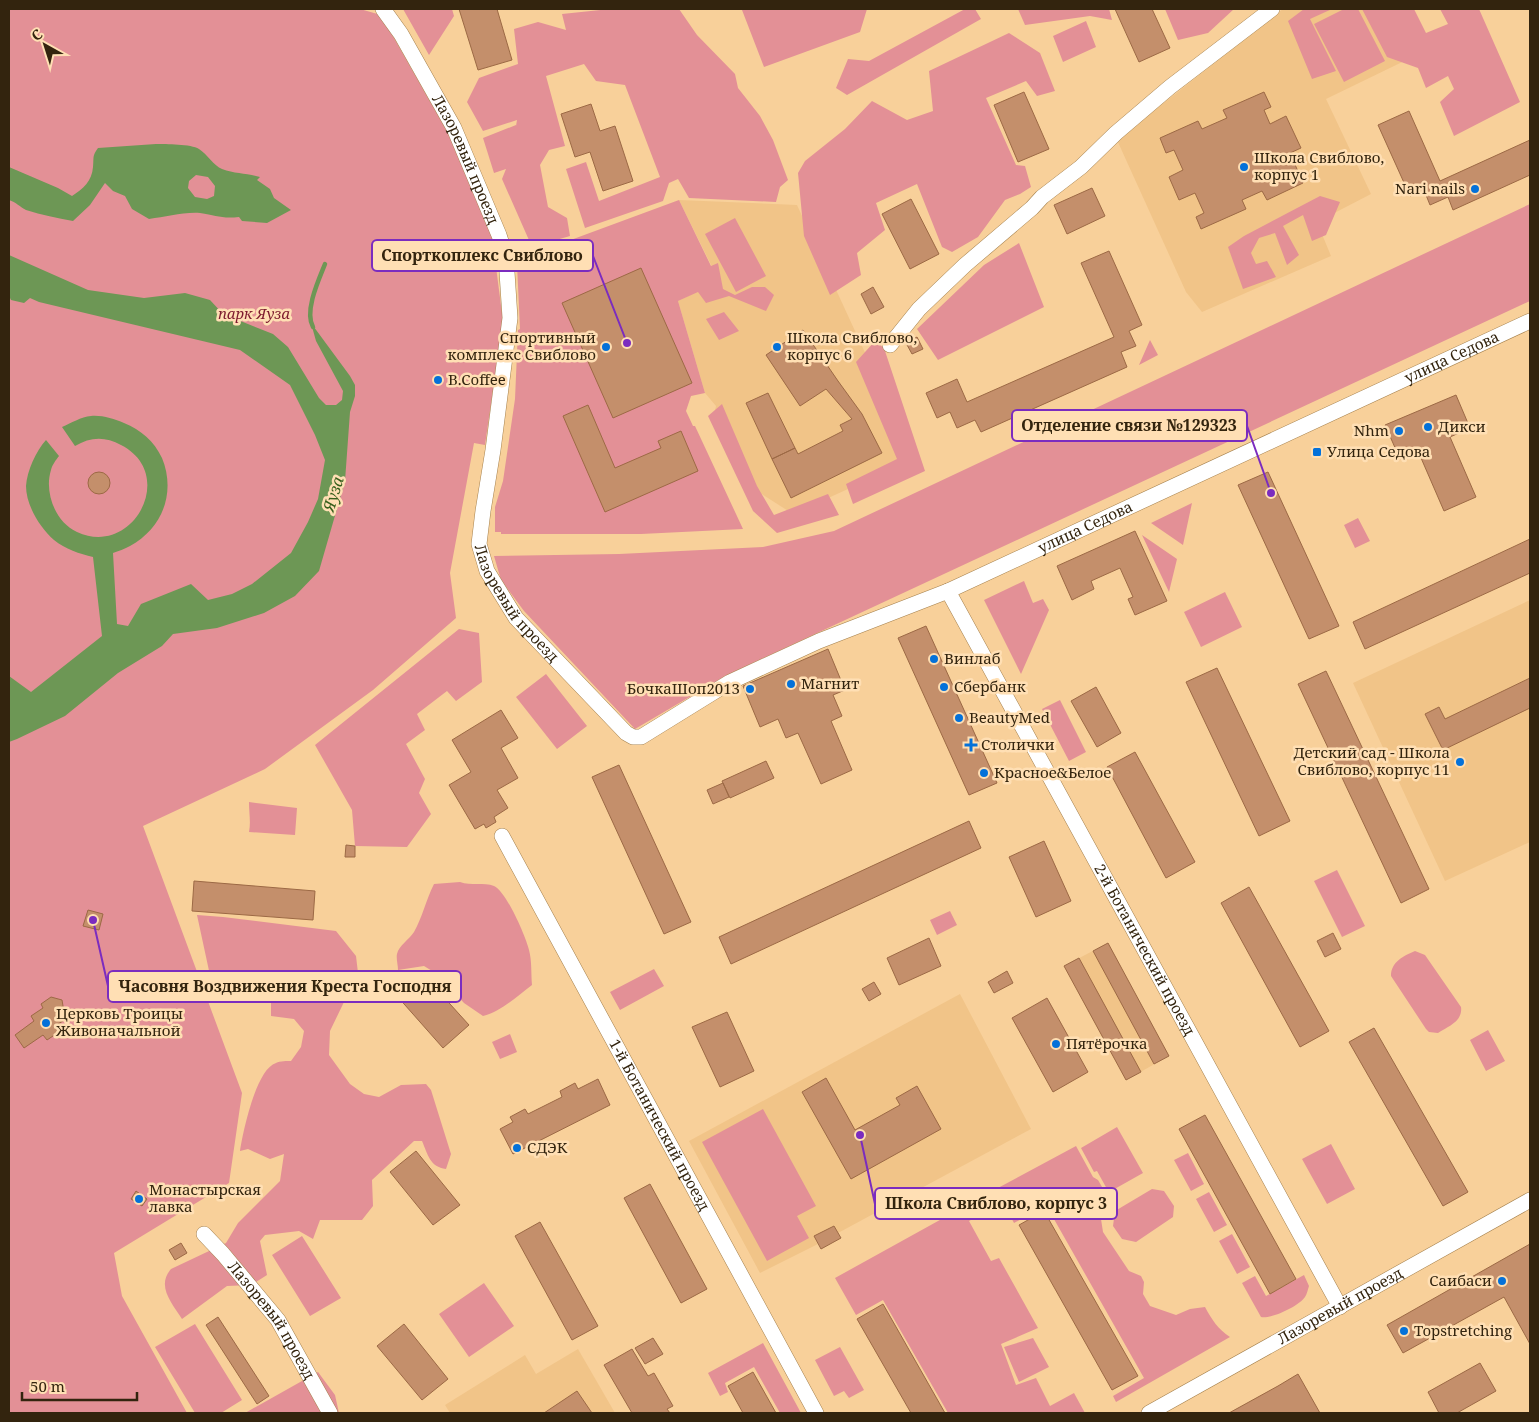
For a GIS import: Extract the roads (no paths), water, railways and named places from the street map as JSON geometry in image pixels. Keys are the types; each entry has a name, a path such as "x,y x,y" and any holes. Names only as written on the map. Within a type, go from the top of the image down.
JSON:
{"street":[{"name":"Лазоревый проезд","path":"383,9 401,34 454,128 499,235 506,257 510,318 493,450 482,511 479,544 487,571 516,618 626,733 633,737 641,737"},
{"path":"890,345 919,309 965,265 1032,208 1042,197 1081,168 1116,133 1170,87 1272,9"},
{"name":"улица Седова","path":"641,737 730,682 819,642 948,591 1530,321"},
{"name":"2-й Ботанический проезд","path":"948,591 1340,1307"},
{"name":"1-й Ботанический проезд","path":"502,836 816,1413"},
{"name":"Лазоревый проезд","path":"1149,1413 1530,1200"},
{"name":"Лазоревый проезд","path":"204,1234 278,1320 330,1413"}],"water":[{"path":"156,144 195,147 222,169 260,177 257,180 270,189 274,198 291,210 267,223 242,221 239,217 223,217 200,213 149,219 132,209 125,196 113,191 105,183 90,205 73,221 26,210 9,200 9,167 72,196 89,180 94,155 98,148","holes":["196,175 208,177 215,186 214,196 207,199 195,197 188,188 189,181"]},
{"name":"Яуза","path":"9,255 88,290 144,298 185,293 210,300 223,314 273,334 288,347 319,398 326,405 336,405 342,400 343,391 316,341 311,323 350,376 355,385 355,396 350,412 345,481 319,571 295,596 264,613 217,628 173,634 162,646 118,673 65,716 9,742 9,676 31,692 102,636 93,557 73,551 54,540 39,523 28,501 26,486 28,474 36,455 46,440 59,456 52,466 49,479 50,497 57,514 69,527 77,532 97,537 116,533 131,524 141,509 147,492 146,474 138,458 121,445 109,440 92,439 75,446 62,427 76,420 91,416 112,419 124,423 141,433 151,441 162,458 168,484 164,508 151,529 141,538 128,547 113,553 117,624 128,626 141,604 191,584 208,600 232,594 252,584 291,553 318,499 325,460 315,435 290,385 240,350 39,302 30,298 24,303 11,300 9,296"}],"waterway":[{"path":"313,327 310,313 311,304 325,264"}],"place":[{"name":"Школа Свиблово, корпус 1","path":"1244,167"},
{"name":"Nari nails","path":"1475,189"},
{"name":"Спорткоплекс Свиблово","path":"627,343"},
{"name":"Спортивный комплекс Свиблово","path":"606,347"},
{"name":"Школа Свиблово, корпус 6","path":"777,347"},
{"name":"B.Coffee","path":"438,380"},
{"name":"Дикси","path":"1428,427"},
{"name":"Nhm","path":"1399,431"},
{"name":"Улица Седова","path":"1317,452"},
{"name":"Отделение связи №129323","path":"1271,493"},
{"name":"Винлаб","path":"934,659"},
{"name":"Магнит","path":"791,684"},
{"name":"Сбербанк","path":"944,687"},
{"name":"БочкаШоп2013","path":"750,689"},
{"name":"BeautyMed","path":"959,718"},
{"name":"Столички","path":"971,745"},
{"name":"Детский сад - Школа Свиблово, корпус 11","path":"1460,762"},
{"name":"Красное&Белое","path":"984,773"},
{"name":"Часовня Воздвижения Креста Господня","path":"93,920"},
{"name":"Церковь Троицы Живоначальной","path":"46,1023"},
{"name":"Пятёрочка","path":"1056,1044"},
{"name":"Школа Свиблово, корпус 3","path":"860,1135"},
{"name":"СДЭК","path":"517,1148"},
{"name":"Монастырская лавка","path":"139,1199"},
{"name":"Саибаси","path":"1502,1281"},
{"name":"Topstretching","path":"1404,1331"}],"park label":[{"name":"парк Яуза","path":"254,314"}]}
